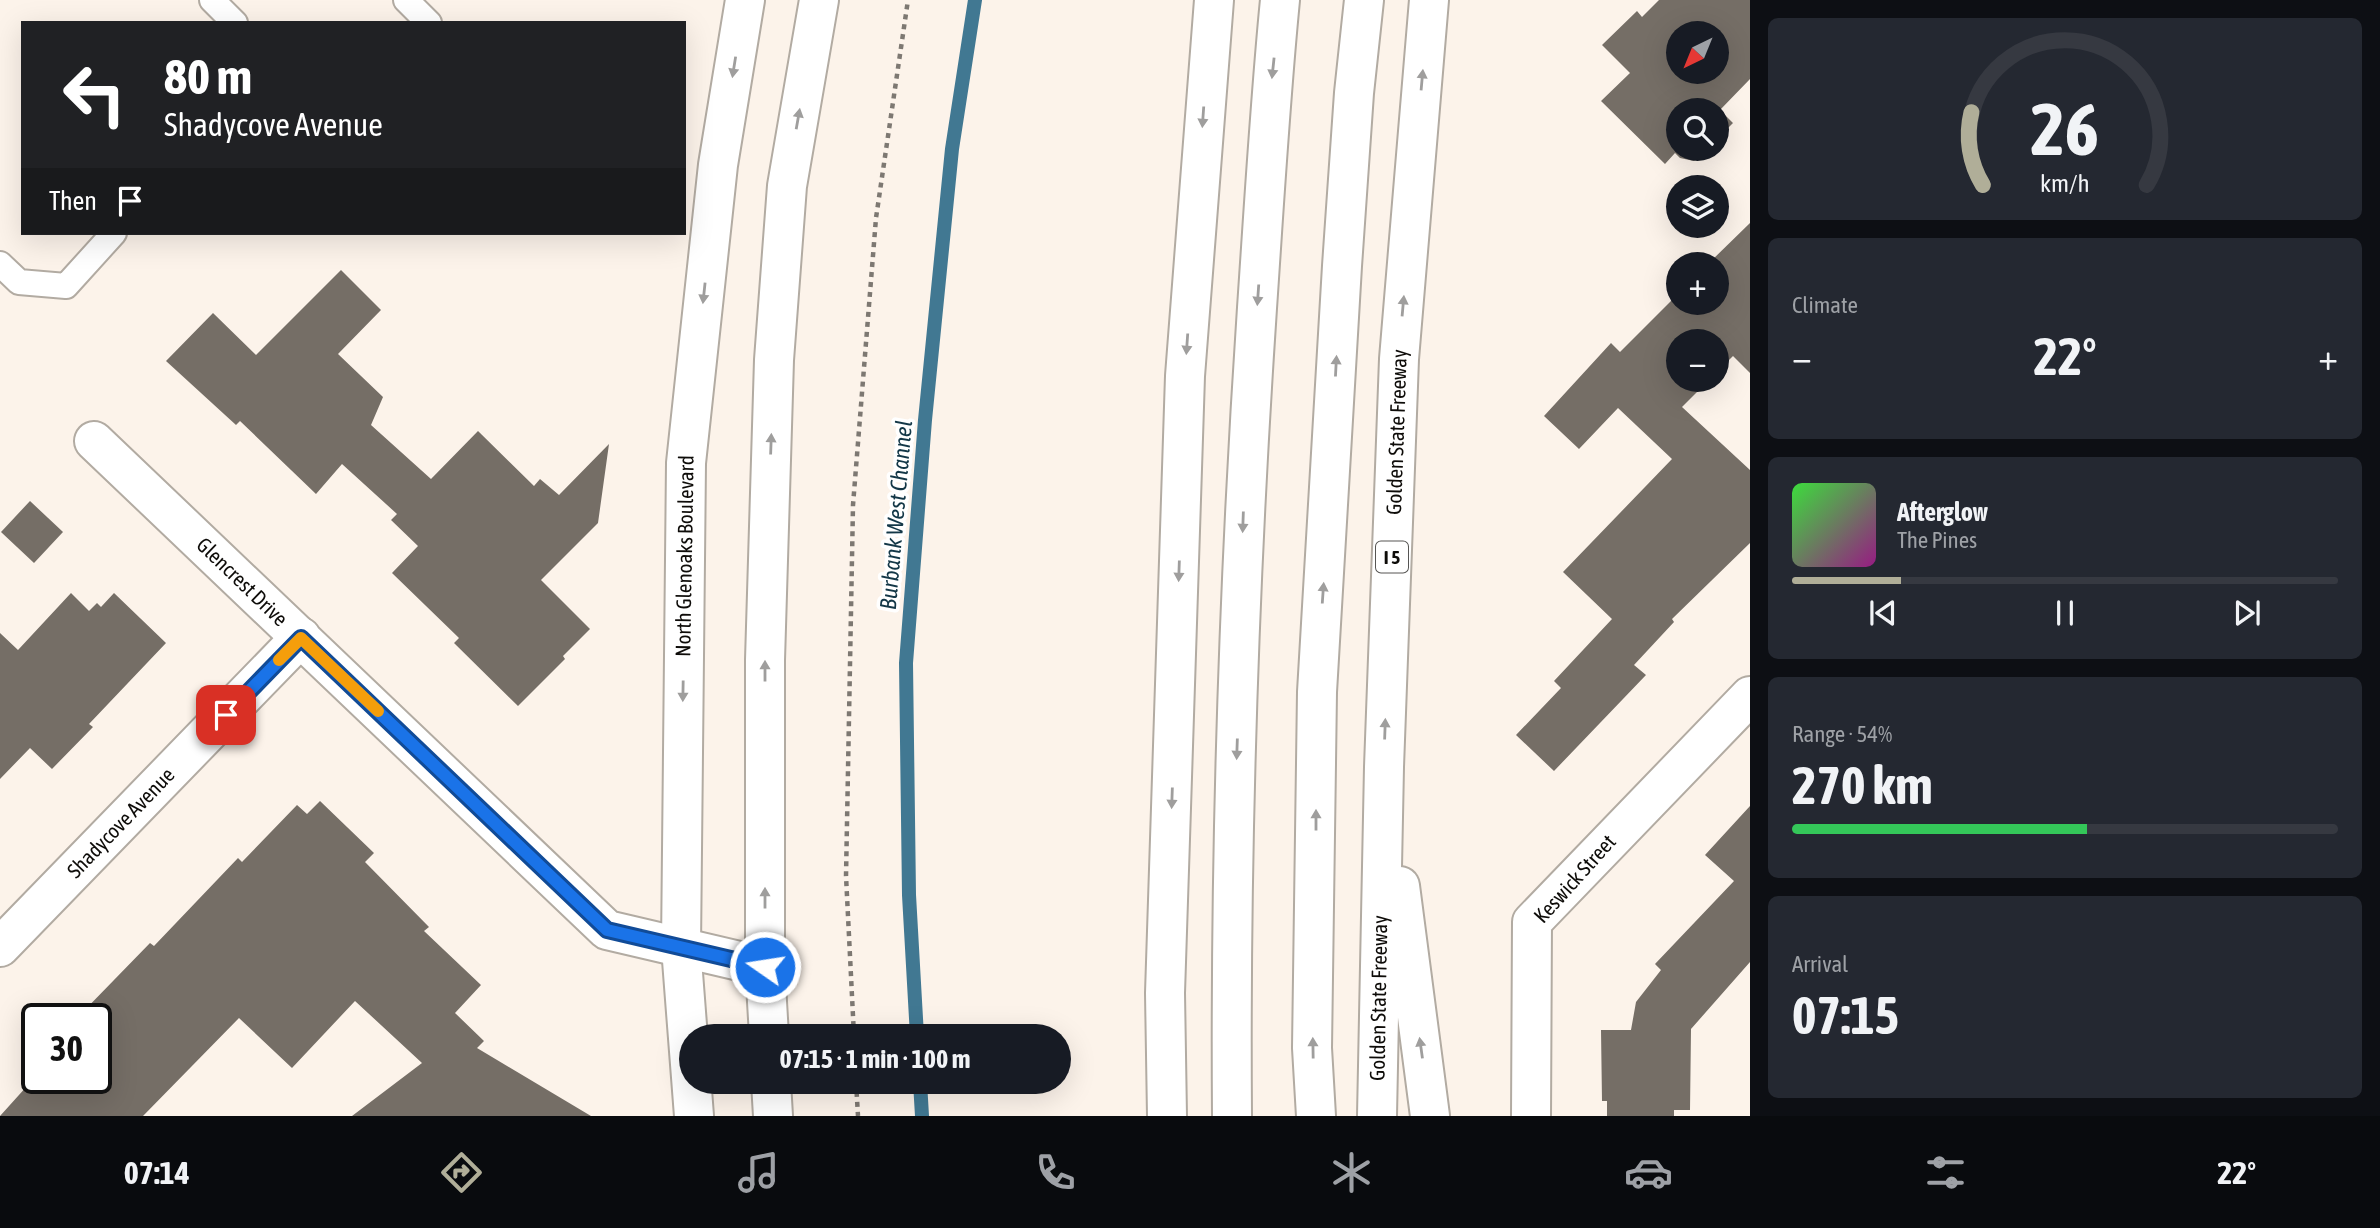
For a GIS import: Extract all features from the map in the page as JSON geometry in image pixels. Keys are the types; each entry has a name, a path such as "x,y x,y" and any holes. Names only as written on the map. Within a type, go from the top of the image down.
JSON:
{"main road":[{"name":"North Glenoaks Boulevard","path":"694,1116 681,947 685,463 718,165 745,0"},
{"path":"768,1024 765,967 765,660 774,360 787,186 819,0"},
{"path":"1167,1116 1166,993 1185,376 1214,0"},
{"path":"1232,1116 1231,951 1243,518 1280,0"},
{"path":"1316,1116 1312,1048 1317,692 1346,200 1364,0"},
{"name":"Golden State Freeway","path":"1377,1116 1384,767 1399,359 1429,0"},
{"name":"Glencrest Drive","path":"94,441 607,930 765,967"},
{"name":"Shadycove Avenue","path":"0,947 301,638"},
{"name":"Keswick Street","path":"1531,1116 1532,922 1750,696"},
{"path":"1384,767 1430,1116"},
{"path":"772,1094 773,1116"}],"lane":[{"path":"212,0 234,21"},
{"path":"405,0 427,21"},
{"path":"0,264 19,282 66,286 112,235"}],"path":[{"path":"853,1024 846,876 853,505 876,218 908,0"},
{"path":"857,1094 858,1116"}],"building":[{"path":"1659,0 1750,0 1750,79 1729,101 1729,98 1666,98 1668,161 1665,164 1601,101 1630,73 1602,45 1637,11 1642,17"},
{"path":"1750,223 1750,373 1733,356 1729,360 1729,329 1666,329 1666,392 1697,392 1682,407 1750,470 1750,543 1672,619 1674,622 1634,665 1646,675 1554,771 1516,735 1561,688 1554,681 1612,619 1563,572 1672,459 1618,408 1579,449 1544,416 1611,343 1620,352 1666,306 1666,315 1729,315 1729,252 1720,252"},
{"path":"341,270 381,310 338,354 383,397 371,425 431,479 478,431 534,486 540,479 559,495 609,444 598,523 541,580 590,629 563,656 565,659 518,706 454,643 459,638 392,573 418,546 391,520 397,514 342,464 316,494 240,421 236,425 166,361 213,313 256,355"},
{"path":"30,501 63,532 34,563 1,532"},
{"path":"71,593 89,611 97,603 101,607 114,593 166,643 89,724 93,727 52,769 30,748 0,779 0,633 18,650"},
{"path":"320,801 374,853 365,862 429,927 424,931 481,985 455,1013 484,1041 477,1048 591,1116 352,1116 422,1063 355,1001 292,1068 239,1018 143,1116 0,1116 21,1093 112,1094 112,1003 92,1003 150,943 154,946 238,858 242,862 297,805 307,814"},
{"path":"1750,806 1750,962 1691,1029 1690,1110 1674,1110 1674,1116 1607,1116 1607,1101 1602,1101 1601,1030 1631,1030 1636,1002 1661,970 1655,964 1734,881 1705,855"}],"waterway":[{"name":"Burbank West Channel","path":"916,1024 909,895 906,663 925,420 952,149 975,0"},
{"name":"Burbank West Channel","path":"921,1094 922,1116"}],"slow traffic":[{"path":"279,660 301,638 378,711"}],"route":[{"path":"226,715 301,638 607,930 765,967"}]}
